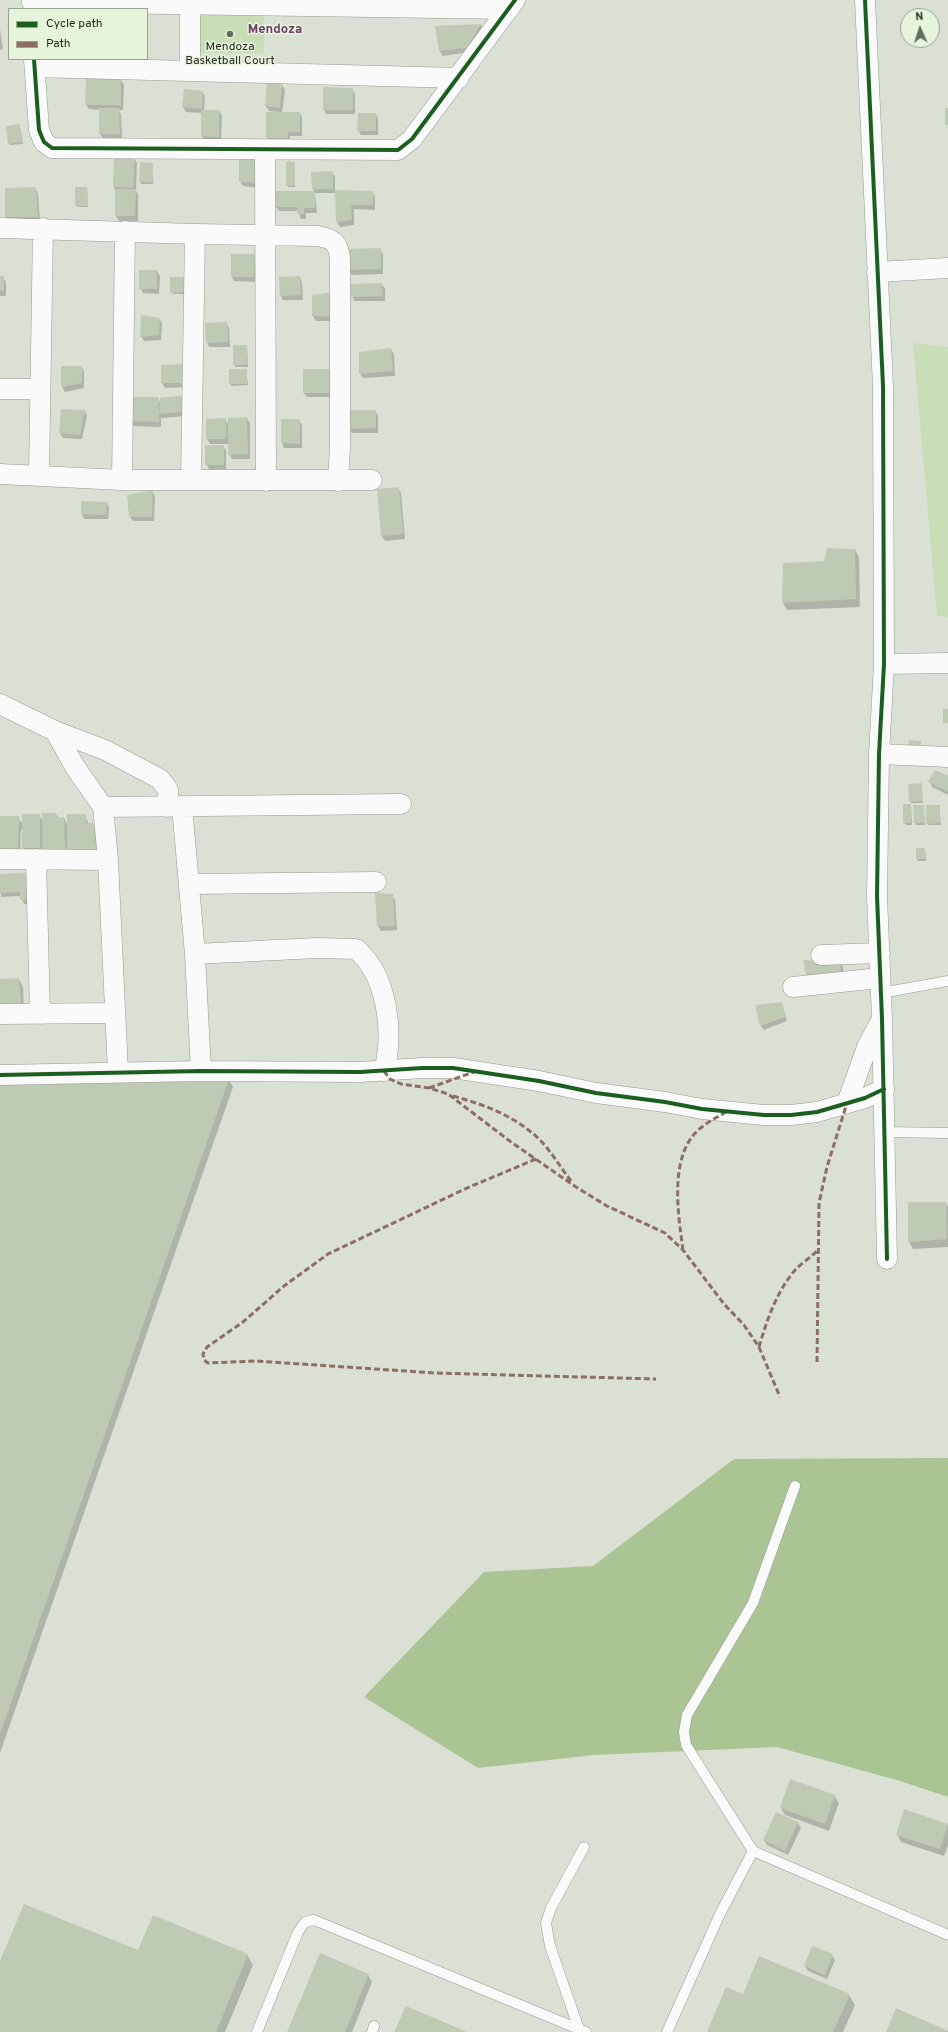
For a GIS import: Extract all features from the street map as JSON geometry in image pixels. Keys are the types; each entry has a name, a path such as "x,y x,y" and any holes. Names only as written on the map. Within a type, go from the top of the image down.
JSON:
{"street":[{"path":"865,0 883,386 884,664 879,754 877,896 884,1089 887,1259"},
{"path":"32,4 512,4"},
{"path":"459,78 190,71 35,63 38,130 44,142 52,148 398,150 412,138 459,78 512,4"},
{"path":"190,5 190,71"},
{"path":"265,150 264,236 266,481"},
{"path":"0,228 43,228 264,236 318,236 330,238 338,247 341,284 340,447 338,481"},
{"path":"39,475 43,228"},
{"path":"122,480 125,231"},
{"path":"191,480 195,234"},
{"path":"878,272 948,268"},
{"path":"0,389 40,389"},
{"path":"0,474 122,480 372,480"},
{"path":"884,664 948,663"},
{"path":"0,704 55,731 105,750 160,779 168,790 175,807 189,884 195,954 201,1071"},
{"path":"55,731 75,767 103,807 108,860 114,1013 118,1072"},
{"path":"879,754 948,757"},
{"path":"103,807 401,804"},
{"path":"36,859 40,1014"},
{"path":"0,860 108,860"},
{"path":"189,884 376,882"},
{"path":"195,954 317,948 356,949 361,953 377,979 384,1004 388,1049 384,1071"},
{"path":"822,955 880,953"},
{"path":"794,987 880,986"},
{"path":"0,1014 114,1013"},
{"path":"847,1103 867,1047 882,1019"},
{"path":"0,1075 201,1071 345,1072 453,1068 479,1070 596,1093 665,1102 702,1109 764,1115 791,1115 817,1112 847,1103 884,1089"}],"lane":[{"path":"880,986 948,981"},
{"path":"885,1132 948,1134"},
{"path":"795,1486 753,1603 687,1715 684,1732 686,1745 753,1851 948,1935"},
{"path":"583,2031 550,1946 546,1923 552,1908 584,1847"},
{"path":"667,2032 720,1914 753,1851"},
{"path":"257,2032 298,1932 305,1922 314,1920 583,2031"}],"green space":[{"name":"Mendoza Basketball Court","path":"196,15 264,15 264,53 196,53"},
{"path":"913,343 948,347 948,617 937,616"},
{"path":"948,1458 948,1797 900,1781 777,1747 594,1755 478,1768 364,1697 484,1572 593,1566 734,1459"}],"building":[{"path":"481,24 467,48 439,51 435,26"},
{"path":"86,78 121,79 121,105 85,105"},
{"path":"267,83 282,84 280,108 265,106"},
{"path":"323,87 353,88 353,110 323,110"},
{"path":"184,89 203,91 202,109 182,107"},
{"path":"99,108 119,108 120,134 99,134"},
{"path":"945,108 948,108 948,125 945,125"},
{"path":"201,110 219,110 219,137 201,136"},
{"path":"266,112 300,112 300,132 288,132 288,138 266,138"},
{"path":"358,113 376,113 376,131 357,131"},
{"path":"20,124 22,142 8,144 6,126"},
{"path":"114,156 135,157 133,188 113,187"},
{"path":"239,159 261,159 257,183 239,182"},
{"path":"286,161 295,162 295,186 286,186"},
{"path":"140,162 153,163 152,182 139,182"},
{"path":"333,171 333,189 312,189 311,172"},
{"path":"36,187 38,217 5,217 5,188"},
{"path":"75,187 87,187 88,206 75,206"},
{"path":"115,189 136,189 135,216 115,216"},
{"path":"335,190 373,191 373,205 351,205 352,220 336,222"},
{"path":"275,191 315,191 315,208 304,208 304,214 297,214 297,207 275,207"},
{"path":"381,248 381,269 348,270 348,249"},
{"path":"231,254 255,254 254,277 231,277"},
{"path":"139,270 157,270 157,289 139,289"},
{"path":"0,276 4,276 4,291 0,291"},
{"path":"300,276 301,295 280,296 279,277"},
{"path":"170,277 186,277 187,292 170,293"},
{"path":"382,283 383,296 351,297 350,284"},
{"path":"335,292 336,317 312,316 312,295"},
{"path":"141,315 160,318 159,335 140,337"},
{"path":"227,322 228,342 206,343 205,323"},
{"path":"233,345 247,345 247,365 233,365"},
{"path":"391,348 393,371 359,374 359,352"},
{"path":"186,364 187,383 161,383 161,365"},
{"path":"61,366 82,366 82,383 61,387"},
{"path":"229,369 247,369 247,384 229,384"},
{"path":"303,369 330,369 330,393 303,393"},
{"path":"184,395 184,412 159,414 160,398"},
{"path":"129,397 158,397 159,422 130,421"},
{"path":"61,409 85,410 80,435 59,433"},
{"path":"348,410 376,410 376,428 348,429"},
{"path":"247,417 248,454 228,455 228,418"},
{"path":"226,418 226,439 206,439 206,419"},
{"path":"281,419 300,419 300,444 281,443"},
{"path":"205,445 224,445 224,465 205,465"},
{"path":"399,487 403,534 381,536 377,489"},
{"path":"153,490 152,517 129,517 127,495"},
{"path":"81,501 107,502 106,515 81,514"},
{"path":"827,548 855,549 856,599 782,603 783,563 824,561"},
{"path":"943,709 948,709 948,723 943,723"},
{"path":"909,740 921,741 920,750 908,749"},
{"path":"935,770 948,776 948,792 928,782"},
{"path":"922,783 923,801 909,802 908,784"},
{"path":"903,804 911,804 911,823 903,823"},
{"path":"913,805 924,805 924,823 914,823"},
{"path":"926,805 940,805 940,823 926,824"},
{"path":"42,813 56,813 56,817 64,817 65,849 43,849"},
{"path":"22,814 40,814 40,848 22,848"},
{"path":"67,814 86,814 86,823 99,823 100,854 67,854"},
{"path":"0,816 19,816 18,853 0,853"},
{"path":"916,848 925,848 925,859 916,859"},
{"path":"33,872 31,900 20,900 20,892 0,893 0,874"},
{"path":"375,893 393,894 395,926 377,926"},
{"path":"803,960 840,961 841,980 807,980"},
{"path":"19,978 21,1004 0,1005 0,979"},
{"path":"782,1002 785,1017 760,1026 755,1005"},
{"path":"229,1079 0,1734 0,1084"},
{"path":"908,1202 946,1202 947,1239 908,1242"},
{"path":"790,1779 835,1795 825,1824 780,1808"},
{"path":"904,1809 948,1824 940,1849 896,1835"},
{"path":"776,1812 798,1822 785,1851 763,1840"},
{"path":"24,1904 138,1950 153,1915 248,1954 216,2032 0,2032 0,1961"},
{"path":"812,1946 833,1954 825,1975 804,1966"},
{"path":"320,1953 369,1974 345,2032 287,2032"},
{"path":"759,1956 850,1994 833,2032 707,2032 726,1987 743,1994"},
{"path":"406,2006 467,2032 394,2032"},
{"path":"896,2008 948,2031 948,2032 886,2032"}],"marked path":[{"path":"384,1071 390,1079 401,1084 429,1088 448,1094 511,1142 576,1187 607,1206 665,1233 683,1250 724,1304 744,1325 759,1347 780,1397"},
{"path":"429,1088 474,1072"},
{"path":"453,1096 489,1108 522,1125 541,1141 571,1181"},
{"path":"817,1362 819,1203 827,1167 847,1103"},
{"path":"683,1250 679,1219 678,1184 684,1152 691,1138 702,1127 726,1112"},
{"path":"536,1159 467,1188 328,1254 284,1286 243,1322 207,1347 203,1354 204,1360 208,1363 256,1361 435,1373 656,1379"},
{"path":"759,1347 769,1317 783,1287 796,1269 817,1251"}],"cycle path":[{"path":"34,60 39,130 44,142 52,148 398,150 412,139 515,0"},
{"path":"865,0 883,386 884,664 879,754 877,896 882,1019 887,1259"},
{"path":"0,1075 201,1071 360,1072 422,1068 453,1068 539,1081 596,1093 665,1102 702,1109 764,1115 791,1115 817,1112 865,1098 884,1089"}],"place":[{"name":"Mendoza Basketball Court","path":"230,34"}],"district":[{"name":"Mendoza","path":"275,30"}]}
